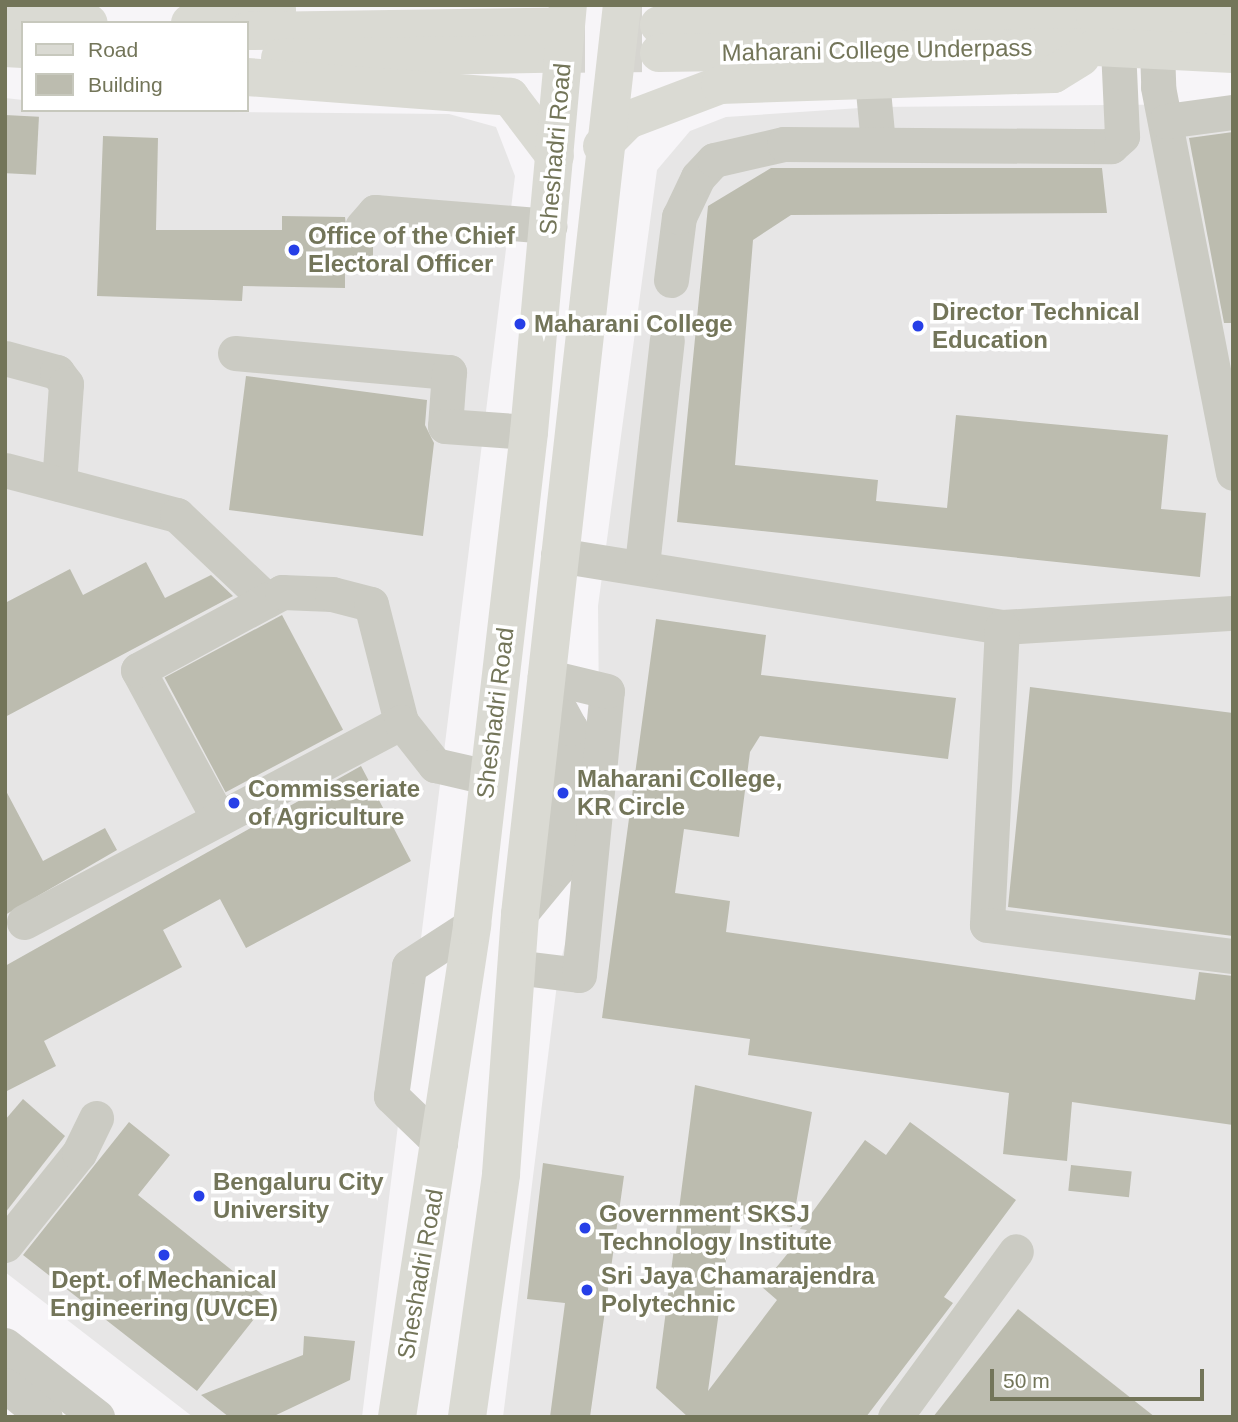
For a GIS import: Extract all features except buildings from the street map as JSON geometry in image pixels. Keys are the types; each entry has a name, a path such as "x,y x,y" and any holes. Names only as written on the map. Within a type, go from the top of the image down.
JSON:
{"main road":[{"path":"199,21 235,13 343,5"},
{"name":"Sheshadri Road","path":"467,1417 501,1174 520,914 602,146 622,5"},
{"path":"602,146 628,120 720,85 1054,74 1098,28 1233,18"},
{"path":"1098,28 1157,50 1233,54"},
{"name":"Maharani College Underpass","path":"659,39 1098,28"},
{"path":"248,31 554,29"},
{"path":"248,58 554,29"},
{"name":"Sheshadri Road","path":"397,1417 472,925 529,432 555,156 554,29"},
{"path":"248,77 510,97 555,156"}],"street":[{"path":"671,280 679,217 698,177 714,160 783,144 1111,146 1122,136 1098,28"},
{"path":"1157,50 1166,121 1233,473"},
{"path":"872,80 878,143"},
{"path":"1166,121 1233,112"},
{"path":"362,227 375,212 549,226"},
{"path":"642,565 667,340"},
{"path":"235,353 449,372 444,426 529,432"},
{"path":"5,358 57,372 65,384 59,484"},
{"path":"5,470 187,521 267,600"},
{"path":"558,555 642,565 1002,627 1233,613"},
{"path":"217,816 138,670 282,592 331,594 371,604 401,722 435,765 487,778"},
{"path":"1002,627 987,925 1233,956"},
{"path":"515,967 579,975 607,691 545,679"},
{"path":"24,922 217,816 401,722"},
{"path":"440,1143 391,1096 407,979 409,966 472,925"},
{"path":"5,1245 79,1153 96,1118"},
{"path":"895,1417 1016,1251"},
{"path":"5,1345 97,1417"},
{"path":"5,1385 45,1417"}],"shaded area":[{"path":"5,98 21,100 21,112 449,114 496,127 515,176 362,1417 193,1417 5,1272"},
{"path":"1233,104 1233,1417 503,1417 559,968 581,881 599,713 598,606 657,170 690,131 726,117 875,107"}],"tunnel":[{"path":"547,27 654,25"},
{"path":"547,54 659,53"}],"place":[{"name":"Office of the Chief Electoral Officer","path":"294,250"},
{"name":"Maharani College","path":"520,324"},
{"name":"Director Technical Education","path":"918,326"},
{"name":"Maharani College, KR Circle","path":"563,793"},
{"name":"Commisseriate of Agriculture","path":"234,803"},
{"name":"Bengaluru City University","path":"199,1196"},
{"name":"Government SKSJ Technology Institute","path":"585,1228"},
{"name":"Dept. of Mechanical Engineering (UVCE)","path":"164,1255"},
{"name":"Sri Jaya Chamarajendra Polytechnic","path":"587,1290"}]}
